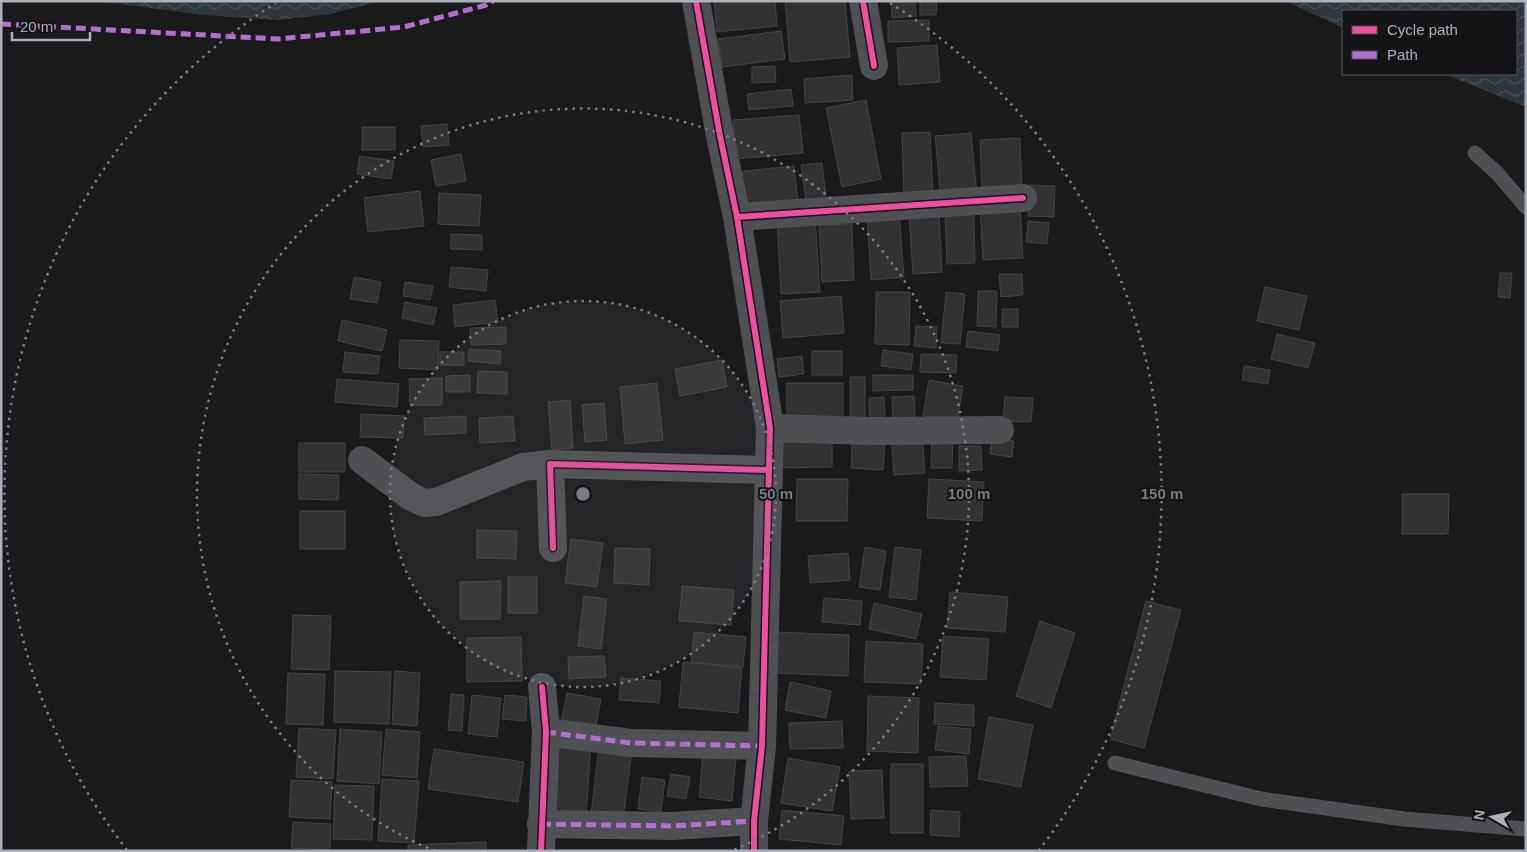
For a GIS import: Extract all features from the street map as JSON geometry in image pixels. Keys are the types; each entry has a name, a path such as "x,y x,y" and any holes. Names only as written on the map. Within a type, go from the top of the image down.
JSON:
{"street":[{"path":"696,1 720,136 737,217 770,428 762,746 754,821 754,851"},
{"path":"863,1 874,66"},
{"path":"737,217 1023,198"},
{"path":"770,428 871,431 1000,430"},
{"path":"362,460 395,485 424,503 436,502 523,467 550,464 768,470"},
{"path":"550,464 553,548"},
{"path":"540,851 546,732 542,687"},
{"path":"546,732 631,743 762,746"},
{"path":"541,824 672,826 754,821"}],"lane":[{"path":"1475,153 1498,174 1526,206"},
{"path":"1115,763 1261,799 1404,819 1526,828"}],"water":[{"path":"87,1 380,1 331,14 278,20 203,15"},
{"path":"1285,1 1526,1 1526,107 1446,75 1517,75 1517,10 1342,10 1342,28"}],"building":[{"path":"714,1 775,1 777,26 717,32"},
{"path":"785,1 845,1 850,57 790,62"},
{"path":"891,1 915,1 916,16 892,18"},
{"path":"920,1 937,1 936,15 920,15"},
{"path":"929,20 929,41 888,42 888,21"},
{"path":"781,31 785,59 722,67 718,39"},
{"path":"937,45 940,82 899,85 897,48"},
{"path":"775,66 776,82 752,83 752,67"},
{"path":"852,75 853,100 805,103 804,79"},
{"path":"791,89 793,106 749,110 747,94"},
{"path":"866,100 881,179 842,187 826,108"},
{"path":"799,115 803,153 736,159 733,120"},
{"path":"447,124 449,145 423,147 421,126"},
{"path":"362,127 395,127 395,150 362,150"},
{"path":"930,132 933,195 904,196 902,133"},
{"path":"971,133 977,195 941,199 935,136"},
{"path":"1020,138 1022,189 982,190 980,140"},
{"path":"461,154 466,181 436,186 431,160"},
{"path":"360,156 394,161 391,179 357,174"},
{"path":"822,163 826,198 806,200 801,165"},
{"path":"794,166 798,202 739,209 735,172"},
{"path":"1029,185 1055,186 1054,217 1028,216"},
{"path":"420,191 424,226 368,232 364,198"},
{"path":"439,193 481,195 479,226 438,224"},
{"path":"1020,204 1023,258 983,260 980,207"},
{"path":"899,212 904,277 871,280 867,214"},
{"path":"939,212 942,272 913,274 909,214"},
{"path":"974,215 975,263 947,264 945,216"},
{"path":"815,218 820,292 781,294 777,220"},
{"path":"1028,221 1049,223 1047,244 1026,242"},
{"path":"852,224 854,280 822,282 819,225"},
{"path":"451,234 482,235 482,250 451,249"},
{"path":"451,267 488,270 486,291 449,287"},
{"path":"1500,273 1512,273 1510,298 1498,297"},
{"path":"999,274 1022,274 1023,295 1001,297"},
{"path":"354,277 381,282 377,303 350,299"},
{"path":"405,282 433,286 430,300 403,296"},
{"path":"1265,287 1307,296 1299,330 1257,321"},
{"path":"978,291 997,291 996,327 977,326"},
{"path":"876,292 910,292 909,345 875,344"},
{"path":"946,292 965,294 960,344 941,343"},
{"path":"841,296 844,333 783,338 780,301"},
{"path":"495,300 498,322 455,327 453,305"},
{"path":"405,302 437,308 433,325 402,318"},
{"path":"1002,309 1018,309 1018,327 1002,327"},
{"path":"342,320 387,330 382,351 338,341"},
{"path":"916,326 937,327 936,348 914,346"},
{"path":"506,327 506,344 471,345 470,328"},
{"path":"968,331 1000,335 998,351 966,347"},
{"path":"1277,334 1315,343 1308,368 1271,359"},
{"path":"400,340 439,341 438,370 399,368"},
{"path":"469,349 501,351 500,364 468,361"},
{"path":"883,350 913,354 911,370 881,366"},
{"path":"812,351 842,351 842,375 812,375"},
{"path":"345,352 380,356 378,374 343,372"},
{"path":"440,352 464,352 464,365 440,365"},
{"path":"921,354 957,355 956,373 920,372"},
{"path":"802,356 804,374 779,377 777,359"},
{"path":"722,360 727,387 680,396 675,369"},
{"path":"1244,366 1270,370 1268,384 1242,380"},
{"path":"478,371 507,372 507,394 477,393"},
{"path":"470,375 470,392 446,392 446,376"},
{"path":"873,375 913,375 913,390 873,391"},
{"path":"850,377 865,377 865,422 850,422"},
{"path":"442,378 442,405 410,405 409,379"},
{"path":"337,379 399,384 397,407 335,402"},
{"path":"929,380 963,386 957,421 923,416"},
{"path":"657,383 663,440 625,444 620,387"},
{"path":"787,383 843,383 843,427 787,427"},
{"path":"914,396 915,421 893,421 892,397"},
{"path":"884,397 885,422 870,422 869,398"},
{"path":"1005,397 1033,398 1031,422 1003,421"},
{"path":"570,400 573,448 552,450 548,402"},
{"path":"604,403 607,440 585,442 582,405"},
{"path":"361,414 404,416 403,438 360,437"},
{"path":"466,416 466,433 425,435 424,418"},
{"path":"513,416 515,441 480,443 479,418"},
{"path":"922,432 925,473 894,475 891,434"},
{"path":"932,433 953,434 952,468 931,468"},
{"path":"777,435 832,435 832,467 777,468"},
{"path":"992,438 1014,441 1012,457 990,454"},
{"path":"852,442 885,443 883,470 851,468"},
{"path":"299,443 345,443 345,472 299,472"},
{"path":"959,446 981,446 982,470 959,471"},
{"path":"299,474 339,475 338,500 299,499"},
{"path":"797,479 848,479 847,521 796,521"},
{"path":"929,479 984,482 982,521 927,518"},
{"path":"1402,494 1449,494 1448,534 1402,534"},
{"path":"300,511 345,511 345,549 300,549"},
{"path":"477,530 517,531 516,559 477,558"},
{"path":"571,539 603,543 597,587 565,583"},
{"path":"865,547 886,551 880,590 859,587"},
{"path":"895,547 921,550 916,600 889,597"},
{"path":"615,548 650,549 649,585 614,583"},
{"path":"848,553 850,580 810,583 808,556"},
{"path":"508,577 537,577 537,613 508,613"},
{"path":"501,581 500,619 460,619 460,582"},
{"path":"682,586 734,590 731,625 679,621"},
{"path":"950,592 1008,597 1005,632 947,628"},
{"path":"584,596 607,599 601,649 578,646"},
{"path":"824,598 862,601 860,625 822,622"},
{"path":"1146,601 1181,610 1144,748 1110,739"},
{"path":"874,603 922,614 916,639 869,629"},
{"path":"293,615 331,616 329,670 291,669"},
{"path":"1040,621 1075,633 1051,708 1016,696"},
{"path":"694,632 746,637 743,667 691,662"},
{"path":"776,632 849,635 848,676 774,673"},
{"path":"943,636 989,639 986,680 940,677"},
{"path":"521,637 522,681 467,682 467,638"},
{"path":"866,641 923,644 921,684 864,682"},
{"path":"604,656 606,677 569,679 568,657"},
{"path":"683,662 742,668 738,713 679,707"},
{"path":"335,671 391,672 389,724 334,722"},
{"path":"395,671 420,673 417,726 392,724"},
{"path":"288,673 325,674 323,725 286,724"},
{"path":"621,678 661,681 659,703 619,700"},
{"path":"790,682 831,691 826,718 785,710"},
{"path":"567,693 601,699 594,735 560,728"},
{"path":"451,694 464,695 462,731 448,730"},
{"path":"472,695 501,698 497,737 468,734"},
{"path":"505,695 527,697 526,721 502,719"},
{"path":"868,696 919,698 918,753 867,751"},
{"path":"935,703 974,705 974,726 934,724"},
{"path":"989,717 1033,725 1021,787 978,779"},
{"path":"842,721 843,748 790,749 789,723"},
{"path":"938,726 971,729 969,754 935,750"},
{"path":"299,728 336,730 333,779 296,777"},
{"path":"340,729 382,732 379,784 337,781"},
{"path":"386,729 420,732 417,778 382,775"},
{"path":"557,740 591,742 586,817 553,815"},
{"path":"599,746 632,750 623,819 591,815"},
{"path":"434,749 524,762 518,802 428,789"},
{"path":"703,755 736,758 732,801 699,797"},
{"path":"966,756 968,786 930,787 929,757"},
{"path":"788,758 840,767 832,811 781,803"},
{"path":"891,764 923,764 923,833 891,833"},
{"path":"882,770 884,818 851,819 849,771"},
{"path":"671,774 690,777 686,799 667,796"},
{"path":"642,777 665,780 661,812 638,809"},
{"path":"382,779 419,781 414,843 378,841"},
{"path":"291,780 332,782 330,819 289,817"},
{"path":"335,785 374,786 372,840 333,839"},
{"path":"782,810 844,816 841,845 779,839"},
{"path":"931,810 960,812 959,837 930,835"},
{"path":"293,822 331,824 330,850 291,848"},
{"path":"486,842 486,851 408,851 408,845"}],"marked path":[{"path":"1,24 278,39 404,27 486,5 493,1"},
{"path":"546,732 631,743 762,746"},
{"path":"541,824 672,826 754,821"}],"cycle path":[{"path":"696,1 720,136 737,217 770,428 762,746 754,821 754,851"},
{"path":"863,1 874,66"},
{"path":"737,217 1023,198"},
{"path":"553,548 550,464 768,470"},
{"path":"541,851 546,732 542,687"}]}
